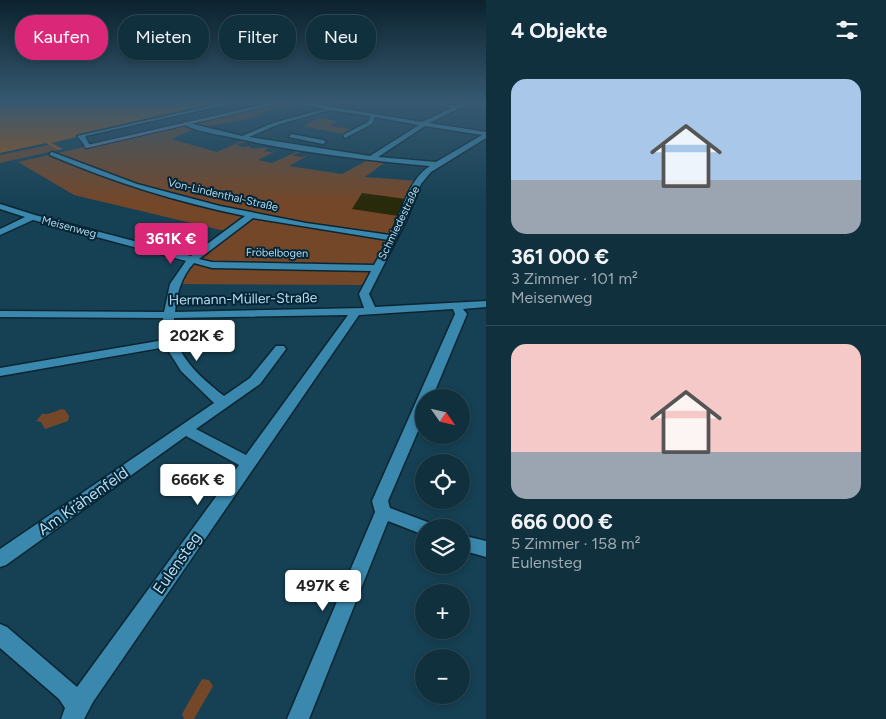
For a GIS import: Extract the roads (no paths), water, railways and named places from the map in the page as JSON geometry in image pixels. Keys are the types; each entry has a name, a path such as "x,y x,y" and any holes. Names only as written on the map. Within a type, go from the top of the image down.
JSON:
{"main road":[{"path":"87,146 134,136"}],"street":[{"path":"81,136 87,146"},
{"path":"232,136 283,146 370,159 436,164"},
{"path":"242,138 248,136"},
{"path":"291,136 323,142"},
{"path":"370,159 406,136"},
{"name":"Schmiedestraße","path":"364,312 364,294 393,238 417,184 428,170 436,164 485,136"},
{"path":"283,146 302,138"},
{"name":"Von-Lindenthal-Straße","path":"52,154 127,182 196,202 253,214 393,238"},
{"name":"Meisenweg","path":"0,206 32,217 193,260"},
{"path":"222,402 191,375 171,343 168,322 174,283 193,260 253,214"},
{"path":"0,232 32,217"},
{"name":"Fröbelbogen","path":"193,260 212,265 378,268"},
{"name":"Hermann-Müller-Straße","path":"0,314 169,315 364,312 486,304"},
{"path":"428,389 461,314 456,306"},
{"name":"Eulensteg","path":"75,713 85,694 248,464 364,312"},
{"path":"0,372 171,343"},
{"name":"Am Krähenfeld","path":"0,559 254,381 280,349"},
{"path":"298,719 383,512 380,501 415,420"},
{"path":"186,430 248,464"},
{"path":"383,512 415,524"},
{"path":"470,545 486,549"},
{"path":"0,634 32,664 67,691 75,713"}]}
